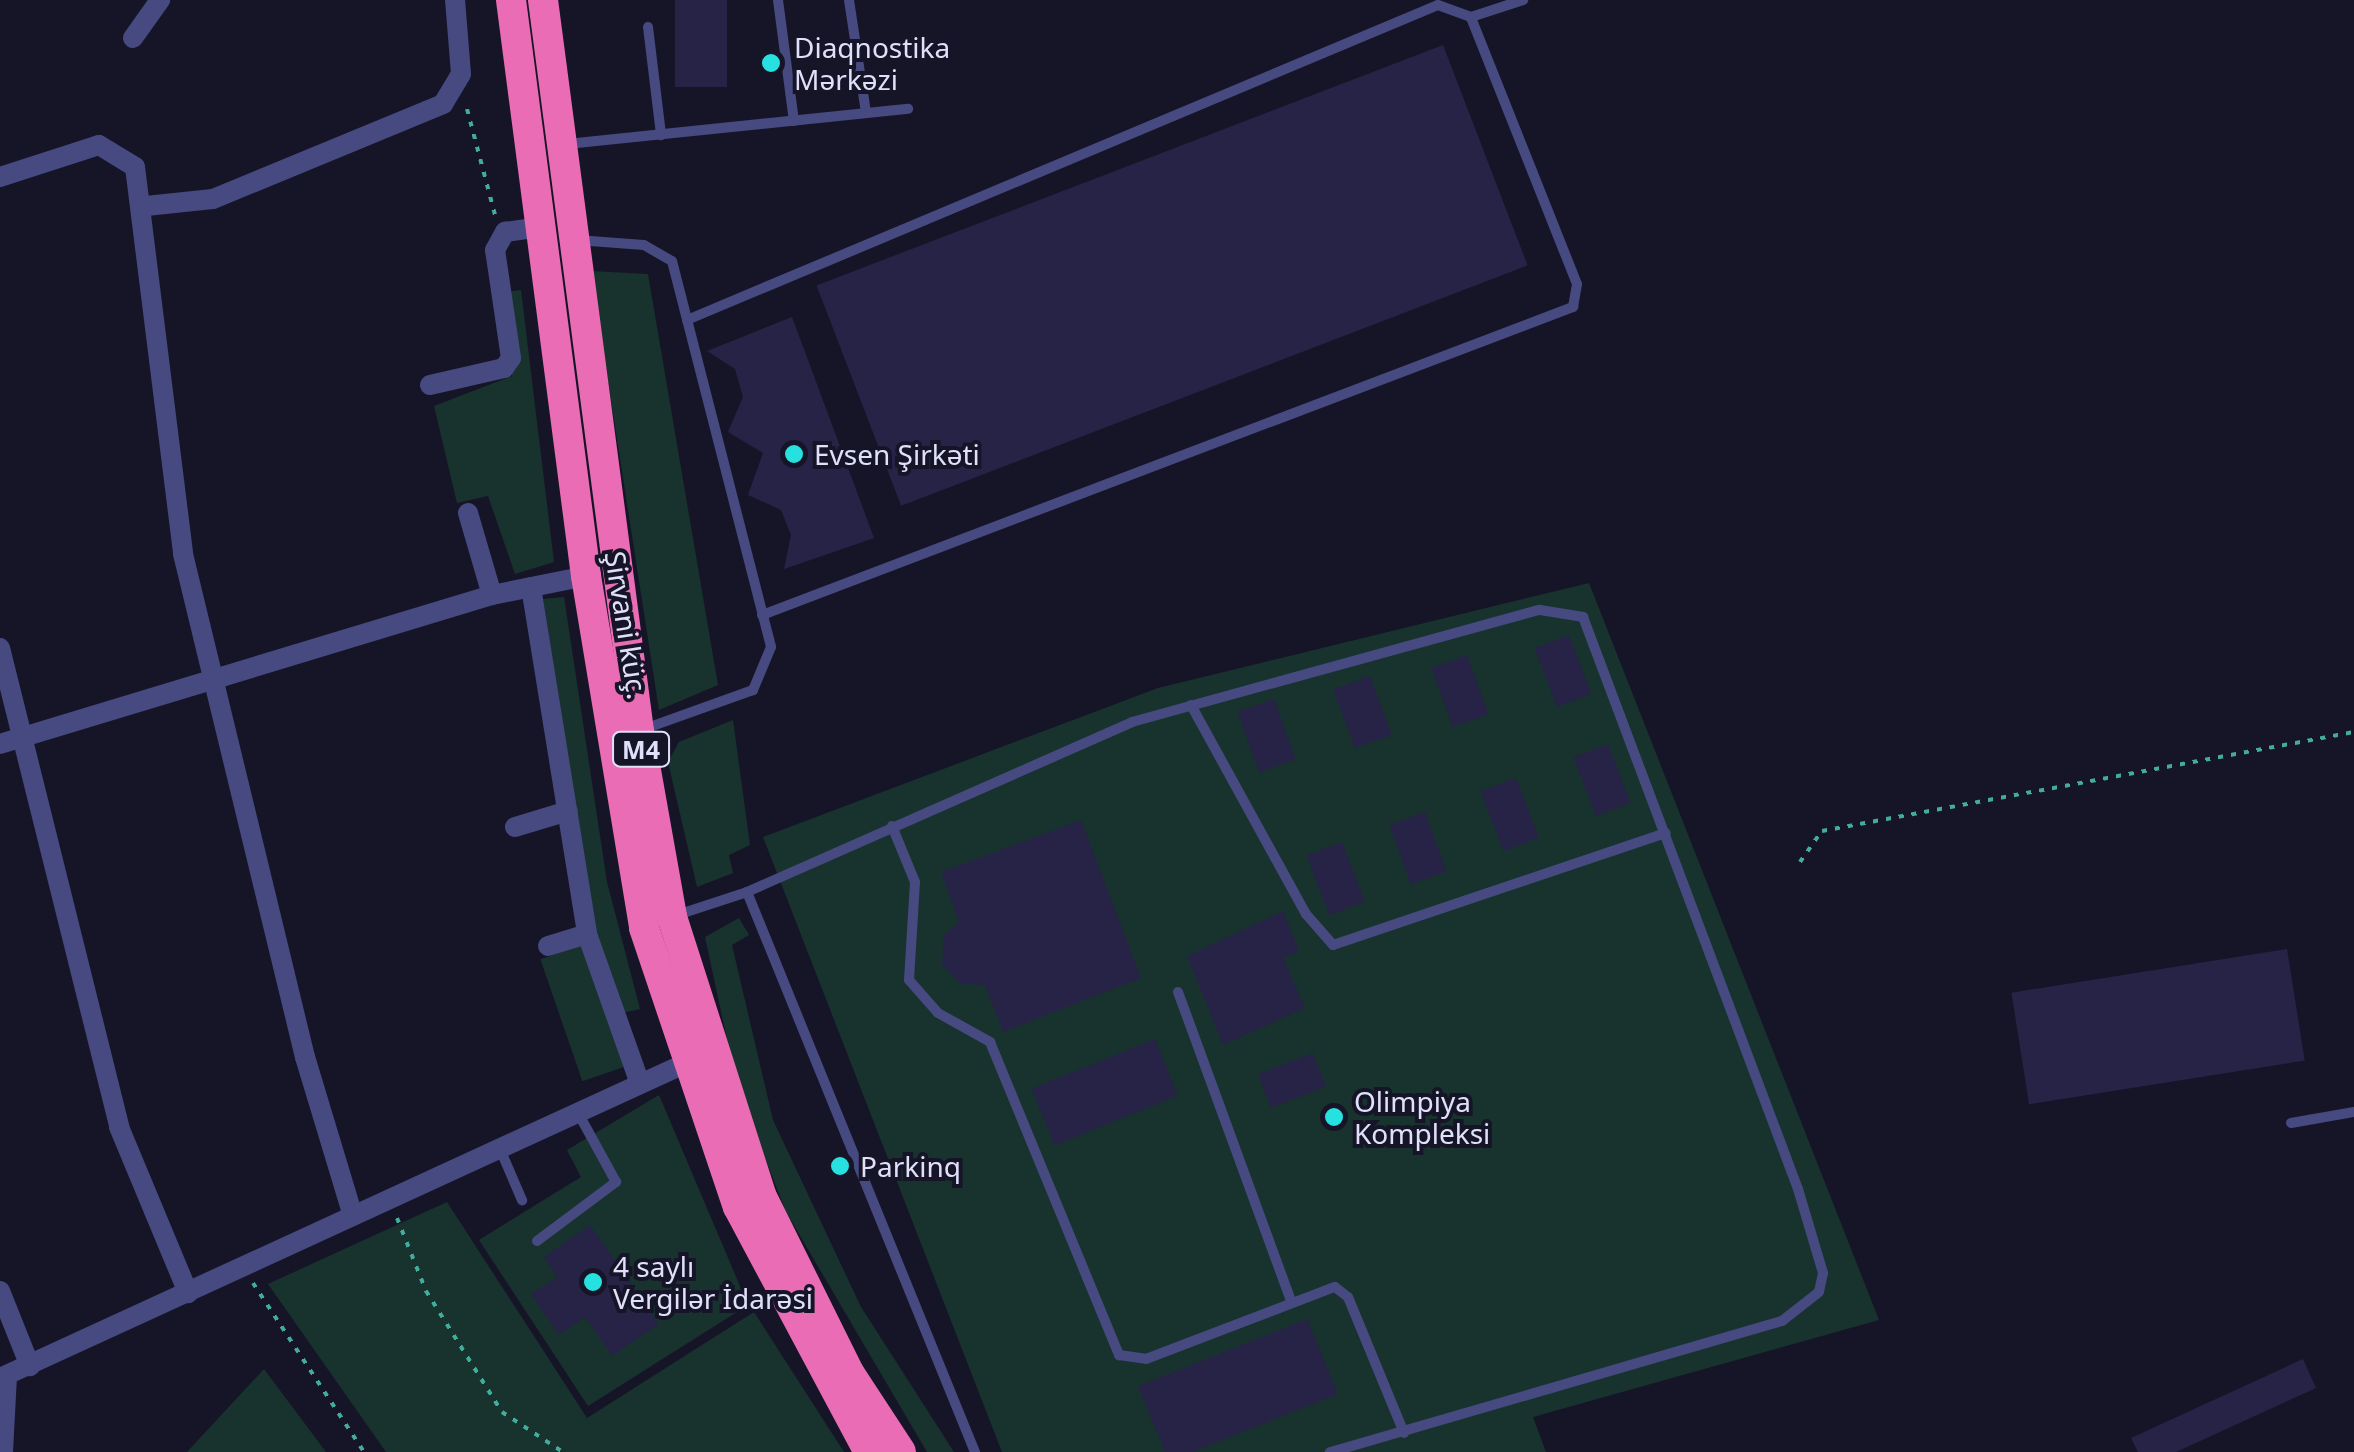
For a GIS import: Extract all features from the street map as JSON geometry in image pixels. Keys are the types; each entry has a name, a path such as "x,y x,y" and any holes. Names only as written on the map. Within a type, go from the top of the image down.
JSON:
{"highway":[{"name":"Şirvani küç.","path":"511,0 586,576 644,928 684,1064 759,1254 869,1452"},
{"name":"M4","path":"543,0 639,731 672,917 762,1197 841,1356 901,1452"}],"street":[{"path":"134,38 160,0"},
{"path":"146,206 213,198 422,116 453,90 463,53 455,0"},
{"path":"0,176 99,145 135,167 146,206 171,469 213,680 352,1213"},
{"path":"430,385 495,373 510,358 495,250 505,232 540,227"},
{"path":"468,513 492,595"},
{"path":"10,741 492,595 586,576"},
{"path":"532,587 587,934 640,1084"},
{"path":"0,648 10,741 119,1128 188,1294"},
{"path":"515,827 568,811"},
{"path":"548,946 587,934"},
{"path":"4,1452 4,1376 245,1270 352,1213 390,1200 684,1064"},
{"path":"0,1291 30,1366"}],"lane":[{"path":"778,0 794,121"},
{"path":"849,0 866,113"},
{"path":"686,320 1438,5 1472,18 1523,0"},
{"path":"762,615 1573,307 1577,284 1472,18"},
{"path":"648,27 661,135"},
{"path":"561,145 908,109"},
{"path":"574,240 663,251 686,320 762,615 768,670 753,690 639,731"},
{"path":"672,917 746,892 892,826 1192,705 1415,640 1572,610 1590,629 1798,1189 1822,1273 1819,1292 1782,1321 1330,1452"},
{"path":"1192,705 1306,914 1333,944 1666,834"},
{"path":"892,826 915,882 909,980 938,1013 990,1042 1119,1356 1146,1359 1291,1301 1335,1288 1348,1297 1404,1433"},
{"path":"746,892 975,1452"},
{"path":"1178,992 1291,1301"},
{"path":"2292,1123 2354,1112"},
{"path":"538,1240 616,1182 578,1113"},
{"path":"500,1149 522,1200"}],"path":[{"path":"453,90 476,130 484,185 505,232"},
{"path":"1800,862 1822,831 2354,732"},
{"path":"390,1200 426,1291 502,1412 562,1452"},
{"path":"245,1270 364,1452"}],"green space":[{"path":"591,271 648,274 718,685 659,710"},
{"path":"521,290 554,562 515,574 488,496 457,503 434,406 512,376 507,292"},
{"name":"Olimpiya Kompleksi","path":"1589,583 1879,1320 1533,1417 1546,1452 1002,1452 763,837 1158,688"},
{"path":"564,597 607,882 640,1009 617,1014 596,942 543,599"},
{"path":"733,720 750,845 729,855 733,873 697,887 668,762 679,742"},
{"path":"739,918 749,935 732,945 773,1120 861,1307 954,1452 927,1452 786,1212 737,1086 705,937"},
{"path":"582,945 624,1067 582,1081 540,959"},
{"path":"659,1095 748,1305 588,1406 479,1240 581,1177 567,1150"},
{"path":"447,1202 587,1418 754,1312 844,1452 386,1452 268,1284"},
{"path":"264,1369 326,1452 187,1452"}],"building":[{"path":"675,0 727,0 727,87 675,87"},
{"path":"1443,45 1528,265 901,506 817,285"},
{"path":"792,317 874,538 784,569 791,535 781,510 748,495 763,453 728,432 743,397 735,369 707,351"},
{"path":"1569,635 1592,694 1557,707 1534,648"},
{"path":"1467,655 1489,714 1453,727 1431,668"},
{"path":"1370,676 1392,735 1355,749 1333,689"},
{"path":"1274,699 1296,759 1259,772 1237,712"},
{"path":"1608,744 1631,803 1596,816 1573,757"},
{"path":"1516,778 1539,838 1503,851 1481,792"},
{"path":"1425,812 1447,871 1411,884 1389,825"},
{"path":"1081,820 1141,978 1003,1032 985,985 961,984 942,964 944,935 959,922 941,872"},
{"path":"1342,842 1365,902 1329,915 1307,856"},
{"path":"1283,911 1299,951 1283,958 1305,1008 1223,1045 1187,956"},
{"path":"2287,949 2305,1061 2029,1104 2011,993"},
{"path":"1155,1039 1178,1096 1055,1145 1032,1089"},
{"path":"1313,1053 1326,1087 1271,1108 1258,1074"},
{"path":"590,1225 659,1324 612,1356 585,1317 559,1335 531,1294 557,1277 544,1257"},
{"path":"1307,1319 1338,1394 1192,1452 1165,1452 1138,1386"},
{"path":"2303,1359 2316,1388 2176,1452 2138,1452 2131,1438"}],"place":[{"name":"Diaqnostika Mərkəzi","path":"771,63"},
{"name":"Evsen Şirkəti","path":"794,454"},
{"name":"Olimpiya Kompleksi","path":"1334,1117"},
{"name":"Parkinq","path":"840,1166"},
{"name":"4 saylı Vergilər İdarəsi","path":"593,1282"}]}
